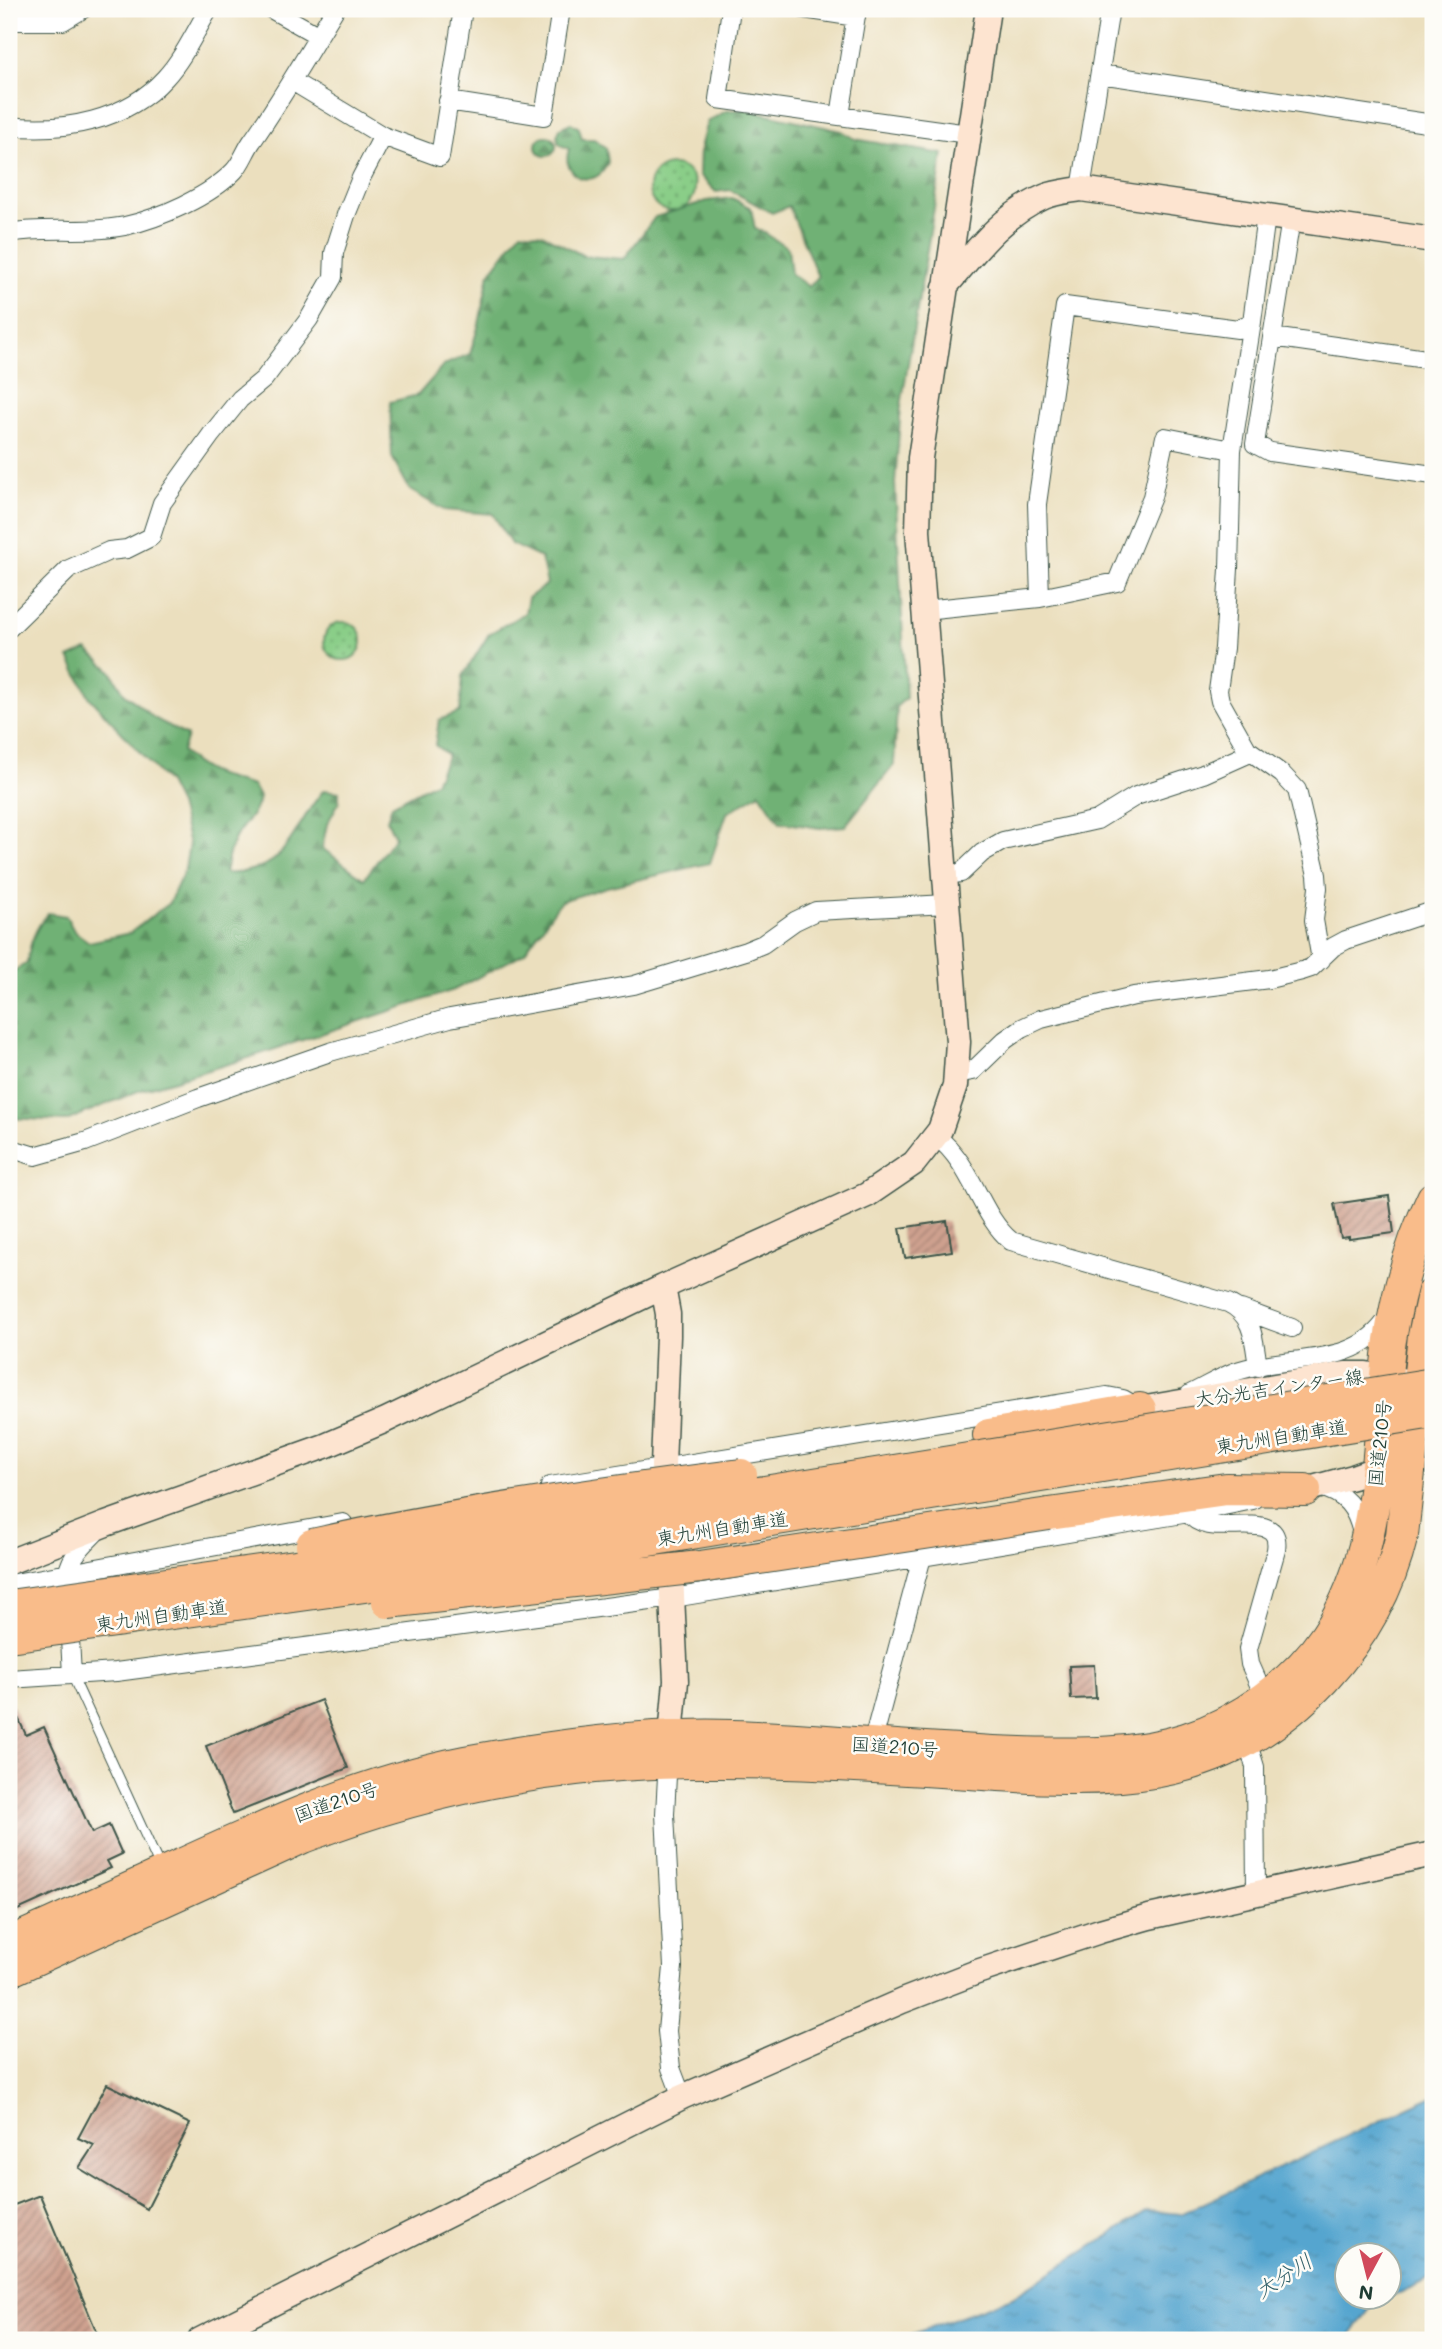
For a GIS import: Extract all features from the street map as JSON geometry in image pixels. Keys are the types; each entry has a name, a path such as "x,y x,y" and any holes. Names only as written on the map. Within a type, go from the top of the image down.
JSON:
{"highway":[{"name":"国道210号","path":"9,1971 284,1819 417,1774 510,1755 669,1749 734,1736 1021,1753 1124,1751 1158,1746 1215,1729 1265,1698 1306,1660 1326,1636 1353,1584 1370,1527 1397,1301 1415,1238 1433,1198"},
{"name":"国道210号","path":"669,1749 785,1764 1108,1778 1156,1773 1181,1767 1203,1761 1247,1741 1314,1690 1346,1654 1371,1619 1396,1560 1425,1437 1432,1301"},
{"path":"1432,1301 1429,1327 1433,1352"},
{"name":"東九州自動車道","path":"9,1606 375,1555 1428,1385"},
{"path":"1385,1388 1388,1414 1397,1426 1425,1437"},
{"path":"9,1606 373,1532 661,1485 823,1464 1140,1409"},
{"name":"東九州自動車道","path":"9,1636 1425,1437"},
{"path":"9,1645 57,1642 686,1569 1226,1489 1312,1489"},
{"name":"国道210号","path":"9,1943 168,1885"}],"street":[{"path":"9,22 63,21 83,9"},
{"path":"9,126 34,129 89,122 115,113 165,78 209,9"},
{"path":"271,9 319,36"},
{"path":"9,233 107,228 144,221 174,209 234,170 335,9"},
{"path":"292,81 383,136 440,156 464,9"},
{"path":"449,101 544,116 561,9"},
{"path":"731,9 718,99 968,134"},
{"path":"804,9 856,13 840,116"},
{"path":"9,1562 106,1524 325,1446 386,1420 663,1287 867,1195 914,1163 936,1136 948,1108 956,1074 958,1042 918,531 920,458 988,9"},
{"path":"1081,189 1110,9"},
{"path":"1100,74 1433,124"},
{"path":"9,628 69,569 109,551 127,549 151,537 162,503 211,435 240,399 264,379 309,319 333,277 334,253 346,215 361,178 383,136"},
{"path":"945,286 995,229 1019,211 1046,195 1081,189 1433,240"},
{"path":"1266,216 1232,450 1229,569 1219,691 1220,701 1250,753 1282,774 1297,790 1317,875 1314,920 1321,960"},
{"path":"1291,219 1255,444 1270,452 1433,475"},
{"path":"1040,598 1037,504 1065,306 1238,329 1252,322"},
{"path":"1272,337 1433,360"},
{"path":"924,610 1040,598 1117,582 1152,497 1166,437 1232,450"},
{"path":"945,875 961,873 982,853 1003,841 1097,820 1136,796 1212,770 1250,753"},
{"path":"9,1147 35,1156 85,1142 198,1098 330,1052 450,1018 634,985 746,951 763,944 795,921 816,911 947,904"},
{"path":"956,1074 973,1072 1005,1040 1041,1019 1134,996 1281,976 1311,968 1333,947 1346,940 1433,911"},
{"path":"936,1136 965,1166 998,1227 1011,1241 1228,1303 1293,1328"},
{"path":"663,1287 668,1314 663,1466 676,1681 665,1814 673,1967 667,2031 671,2067 681,2097"},
{"path":"1178,1401 1235,1372 1320,1358 1357,1347 1378,1331 1397,1301"},
{"path":"1241,1309 1250,1324 1258,1367"},
{"name":"大分光吉インター線","path":"1140,1409 1345,1374 1385,1388 1428,1385"},
{"path":"9,1584 663,1466 1107,1396 1124,1399 1140,1409"},
{"path":"9,1679 116,1672 673,1598 1189,1513 1312,1489 1377,1469 1425,1437"},
{"path":"1312,1489 1333,1490 1354,1508 1360,1522 1362,1559"},
{"path":"1189,1513 1202,1524 1216,1527 1263,1526 1275,1534 1276,1550 1248,1649 1250,1664 1265,1698"},
{"path":"72,1675 67,1574 79,1548 106,1524"},
{"path":"872,1744 922,1557"},
{"path":"1247,1741 1255,1768 1255,1892"},
{"path":"200,2340 681,2097 803,2042 977,1972 1100,1931 1255,1892 1433,1854"}],"lane":[{"path":"72,1675 168,1885"}],"green space":[{"path":"745,109 842,131 855,139 943,154 901,406 895,483 906,698 897,706 894,765 845,826 820,828 780,822 760,793 727,813 710,863 607,887 561,901 524,953 454,990 138,1091 66,1121 9,1118 9,974 27,963 36,930 48,913 66,916 74,931 89,942 130,933 169,903 185,869 189,844 179,805 168,783 90,698 69,658 87,650 110,670 124,693 154,718 187,736 182,752 191,760 215,774 253,786 259,797 257,806 233,843 225,873 253,870 277,857 324,790 339,792 339,802 327,824 322,848 364,879 395,837 387,820 392,805 435,782 448,755 435,745 439,720 460,712 463,676 489,634 525,613 528,598 547,584 541,558 511,544 493,514 444,510 410,490 392,457 390,402 418,395 444,365 470,354 489,274 521,231 542,234 584,256 624,259 655,217 707,201 732,198 751,208 755,229 788,248 791,274 809,287 818,277 789,206 772,213 730,190 716,192 699,175 700,148 707,122 726,111"},
{"path":"571,123 579,128 582,139 594,139 606,148 608,162 596,177 578,177 570,168 567,161 569,149 559,144 557,136 560,128"},
{"path":"546,136 553,139 556,146 553,153 546,156 539,153 536,146 539,139"},
{"path":"672,165 688,172 695,188 688,204 672,211 656,204 649,188 656,172"},
{"path":"343,622 357,627 362,641 357,655 343,660 329,655 324,641 329,627"}],"water":[{"name":"大分川","path":"1433,2096 1433,2277 1404,2291 1404,2240 1334,2240 1334,2310 1369,2310 1347,2340 897,2340 1012,2297 1148,2211 1181,2214"}],"building":[{"path":"1389,1196 1394,1233 1341,1238 1334,1204"},
{"path":"947,1221 952,1251 905,1258 900,1228"},
{"path":"1094,1665 1096,1698 1071,1699 1069,1666"},
{"path":"9,1698 26,1735 44,1727 92,1833 109,1825 122,1854 107,1861 111,1868 9,1914"},
{"path":"321,1700 348,1768 233,1814 206,1746"},
{"path":"107,2084 190,2124 147,2209 79,2168 94,2145 78,2138"},
{"path":"40,2195 100,2340 9,2340 9,2207"}]}
